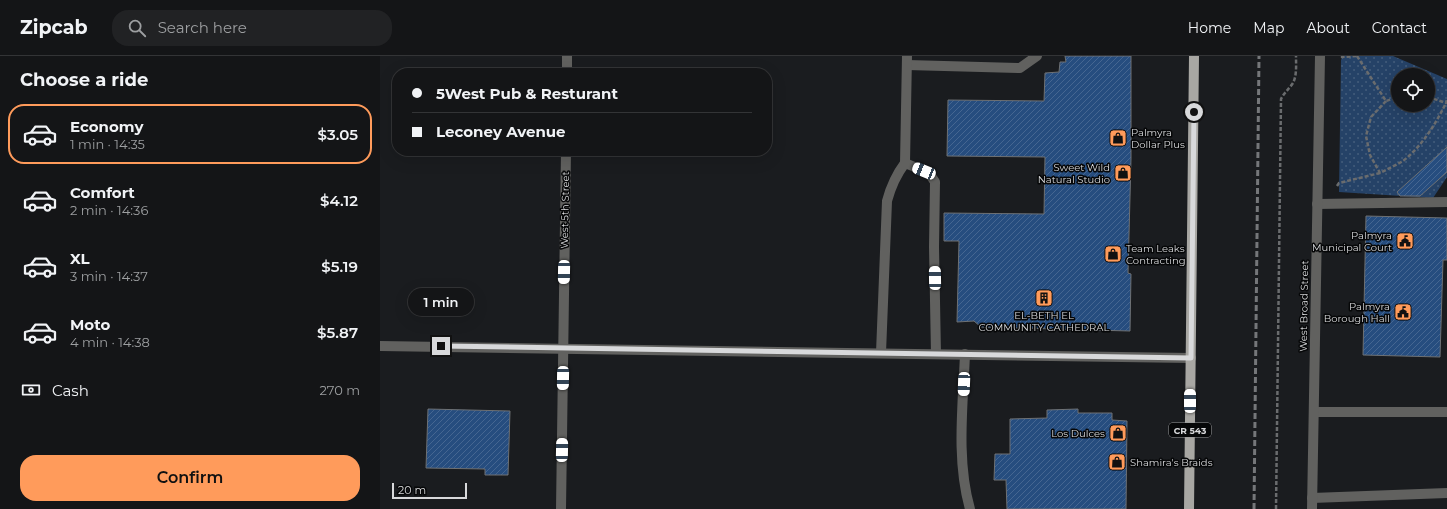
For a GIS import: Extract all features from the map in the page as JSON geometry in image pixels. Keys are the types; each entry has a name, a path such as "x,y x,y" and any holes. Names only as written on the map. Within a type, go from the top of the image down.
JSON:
{"main road":[{"name":"CR 543","path":"1189,509 1194,56"}],"street":[{"path":"567,56 567,68"},
{"path":"881,353 887,201 891,186 897,173 905,163 907,61 1020,68 1038,56"},
{"name":"West Broad Street","path":"1312,509 1320,56"},
{"name":"West 5th Street","path":"561,509 566,156"},
{"path":"905,163 929,174 935,182 934,248 936,354"},
{"path":"1317,204 1447,202"},
{"path":"380,346 1191,358"},
{"path":"965,354 962,460 965,492 970,509"},
{"path":"1314,412 1447,412"},
{"path":"1312,498 1447,493"}],"path":[{"path":"1276,509 1281,99 1296,76 1296,56"},
{"path":"1343,56 1342,57 1357,56 1386,101"},
{"path":"1391,99 1386,101 1371,117 1366,136 1370,155 1380,173 1402,161 1423,142 1436,123 1447,99"},
{"path":"1435,99 1446,103"}],"shaded area":[{"path":"1343,56 1393,56 1421,68 1391,68 1391,112 1435,112 1435,74 1447,79 1447,177 1433,198 1339,192 1341,60"}],"building":[{"path":"1065,56 1131,56 1131,159 1128,273 1131,274 1130,331 981,327 974,321 957,322 959,241 944,241 944,213 1044,214 1045,157 947,156 948,100 1044,101 1045,73 1059,72 1060,62 1066,62"},
{"path":"1447,147 1447,172 1420,196 1400,196 1397,192"},
{"name":"Palmyra Borough Hall","path":"1366,216 1447,218 1447,260 1443,260 1440,357 1363,355"},
{"path":"428,409 510,411 508,475 485,475 485,469 426,468"},
{"path":"1078,409 1078,413 1112,413 1112,420 1127,421 1126,509 1007,509 1006,480 994,480 995,454 1010,454 1010,419 1047,418 1047,410"}],"railway":[{"path":"1254,509 1259,56"}],"place":[{"name":"Palmyra Dollar Plus","path":"1118,138"},
{"name":"Sweet Wild Natural Studio","path":"1123,173"},
{"name":"Palmyra Municipal Court","path":"1405,241"},
{"name":"Team Leaks Contracting","path":"1113,254"},
{"name":"EL-BETH EL COMMUNITY CATHEDRAL","path":"1044,298"},
{"name":"Palmyra Borough Hall","path":"1403,312"},
{"name":"Los Dulces","path":"1118,433"},
{"name":"Shamira's Braids","path":"1117,462"}],"route":[{"path":"441,346 1191,358 1194,112"}]}
